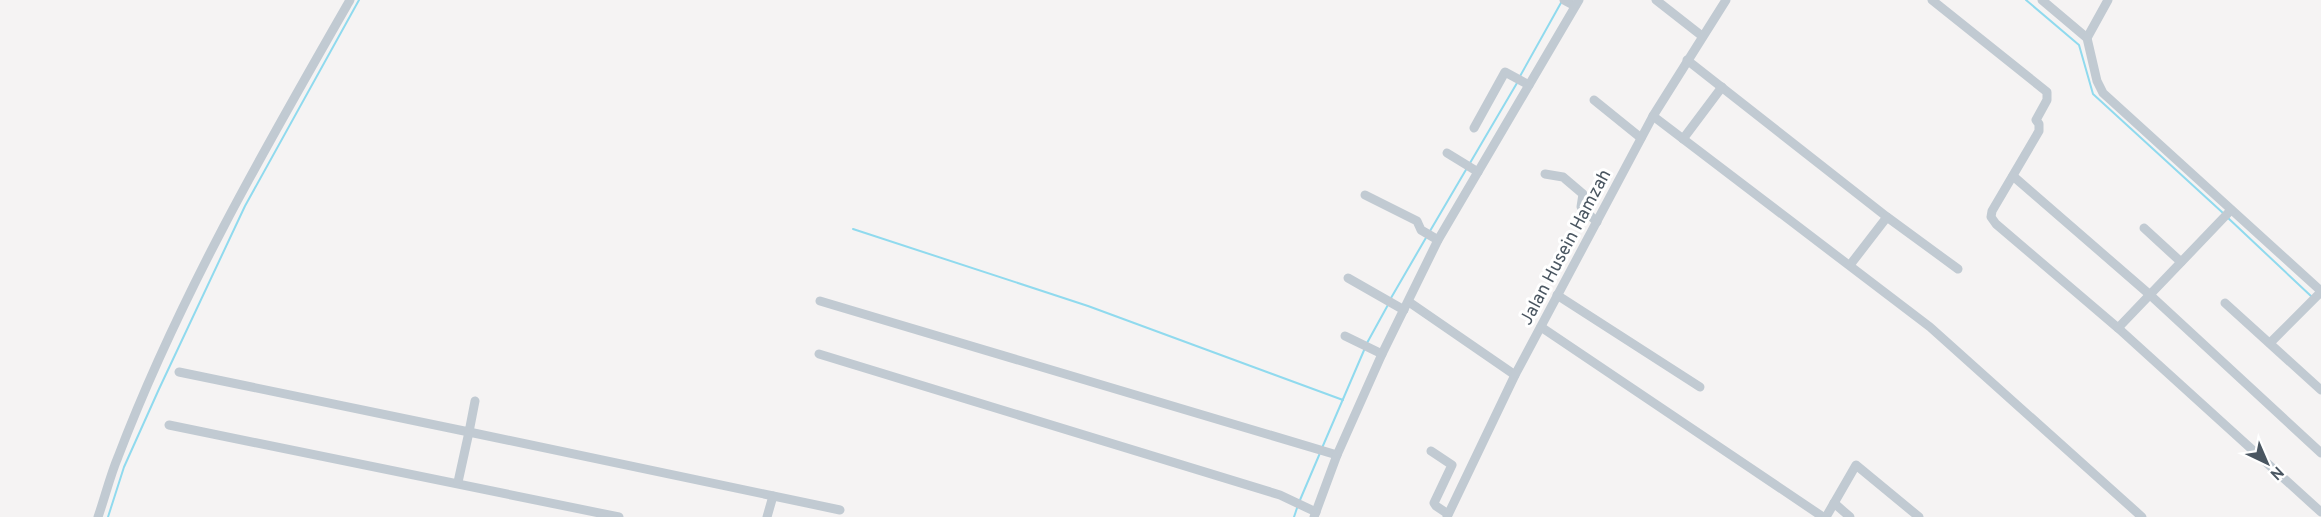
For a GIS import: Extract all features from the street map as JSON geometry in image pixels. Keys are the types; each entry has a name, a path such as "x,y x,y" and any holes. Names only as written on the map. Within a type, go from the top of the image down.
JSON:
{"street":[{"path":"98,517 118,457 201,271 350,0"},
{"path":"1656,0 1702,36"},
{"name":"Jalan Husein Hamzah","path":"1447,515 1515,375 1641,138 1726,0"},
{"path":"1932,0 2047,92 2047,100 2036,120 2039,124 2039,131 1992,211 1991,217 2118,328 2321,512"},
{"path":"2042,0 2087,38 2097,81 2103,93 2227,213 2319,294 2270,343"},
{"path":"2087,38 2108,0"},
{"path":"819,354 1293,500 1314,513 1335,454 1379,353 1436,238 1527,84 1572,2"},
{"path":"1687,60 1887,217 1958,269"},
{"path":"1474,128 1505,72 1527,84"},
{"path":"1683,139 1722,87"},
{"path":"1594,100 1641,138"},
{"path":"1653,116 1930,327 2142,517"},
{"path":"1447,153 1475,170"},
{"path":"1545,174 1563,177 1583,194 1581,207 1597,222"},
{"path":"2013,176 2149,294 2321,453"},
{"path":"1365,195 1417,221 1421,230 1436,238"},
{"path":"2118,328 2227,213"},
{"path":"1850,265 1887,217"},
{"path":"2144,228 2181,262"},
{"path":"1348,278 1383,298 1404,306 1515,375"},
{"path":"1557,295 1700,387"},
{"path":"820,302 1335,454"},
{"path":"2225,303 2321,390"},
{"path":"1540,327 1824,517 1856,465 1919,517"},
{"path":"1345,336 1379,353"},
{"path":"179,372 840,510"},
{"path":"458,482 475,401"},
{"path":"170,424 619,517"},
{"path":"1431,451 1452,465 1434,503 1447,515"},
{"path":"767,517 773,496"},
{"path":"1834,503 1850,517"}],"waterway":[{"path":"108,517 124,467 245,206 359,0"},
{"path":"2026,0 2079,45 2093,94 2223,213"},
{"path":"1519,78 1562,1"},
{"path":"1470,163 1517,83"},
{"path":"1430,231 1467,168"},
{"path":"2227,217 2312,297"},
{"path":"853,229 1088,306 1343,400"},
{"path":"1391,298 1427,236"},
{"path":"1367,343 1389,303"},
{"path":"1322,448 1365,348"},
{"path":"1300,500 1320,453"},
{"path":"1294,517 1298,505"}]}
